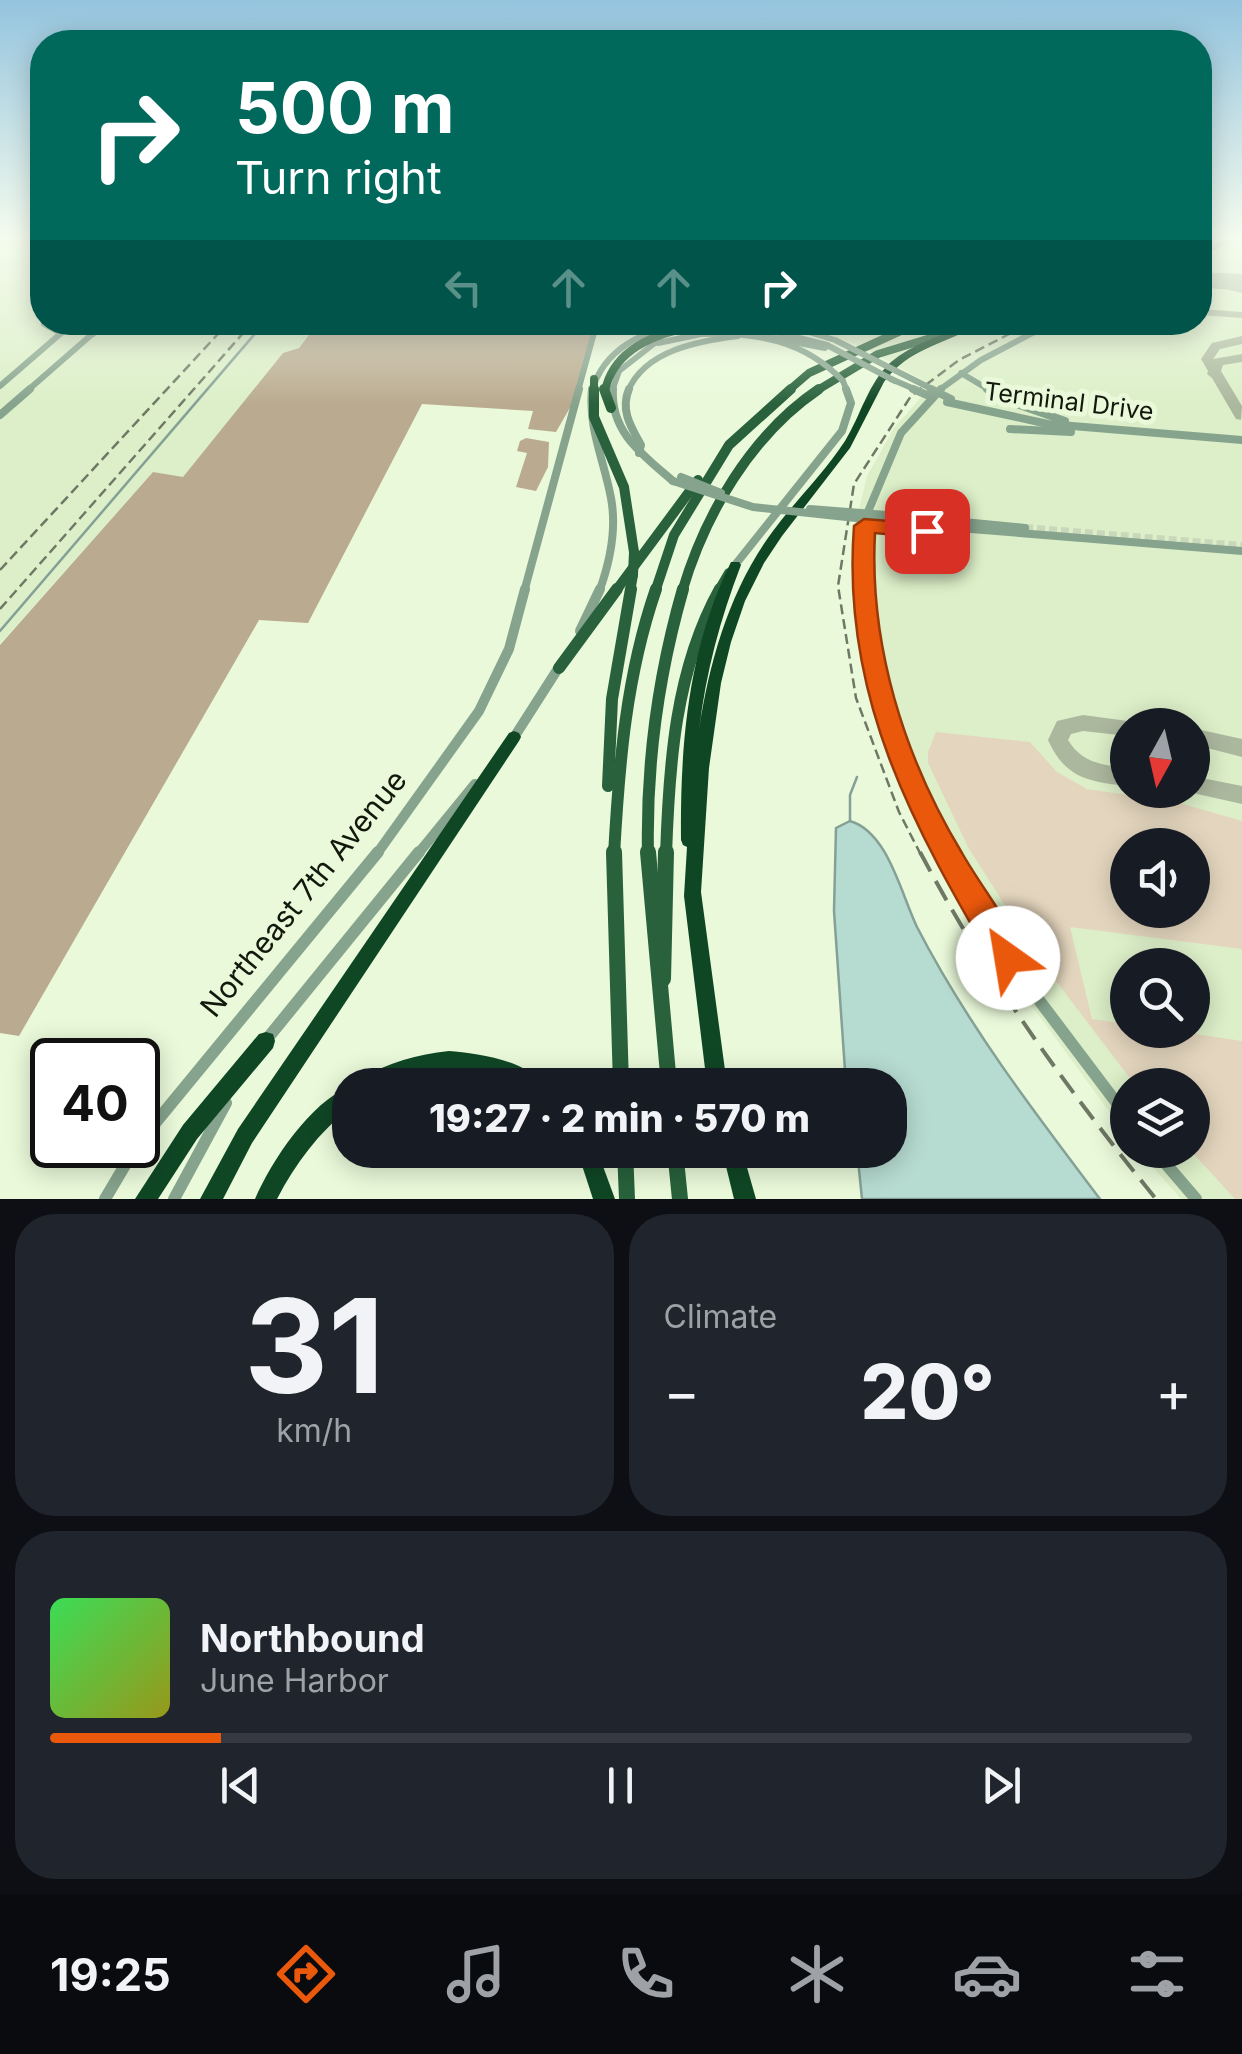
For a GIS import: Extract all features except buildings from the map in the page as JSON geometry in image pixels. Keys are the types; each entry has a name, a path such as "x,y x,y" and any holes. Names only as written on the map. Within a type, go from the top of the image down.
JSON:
{"highway":[{"path":"692,896 710,710 726,640 750,579 775,537 848,444 890,368 920,346 948,335"},
{"path":"715,1068 692,896 688,814 694,698 710,625 735,565"},
{"path":"210,1199 234,1155 514,737"},
{"path":"146,1199 190,1132 266,1041"},
{"path":"406,1068 460,1060 495,1068"},
{"path":"266,1199 296,1149 332,1110"},
{"path":"593,1168 604,1199"},
{"path":"737,1168 745,1199"}],"main road":[{"path":"611,408 604,389 612,368 628,350 655,335"},
{"path":"732,336 752,335"},
{"path":"612,826 624,706 648,604 685,517 716,466 784,390 820,362 882,335"},
{"path":"667,1068 649,869 652,740 668,640 705,532 754,452 814,392 883,352 941,335"},
{"path":"594,379 594,417 624,487 634,552 608,739 619,1068"},
{"path":"559,668 688,492 723,448 745,430"},
{"path":"662,1013 667,824 680,716 709,607 735,565"},
{"path":"625,1168 628,1199"},
{"path":"677,1168 680,1199"}],"street":[{"path":"0,386 59,335"},
{"path":"47,346 66,335"},
{"path":"0,415 92,335"},
{"name":"Northeast 7th Avenue","path":"160,1116 386,844 494,686 508,649 594,335"},
{"path":"174,1199 211,1127 266,1041 514,737 559,668 600,589 612,544 612,503 589,411 594,379 608,359 629,342 648,335"},
{"path":"674,335 642,351 619,371 611,408 621,433 639,453 677,479 728,501 788,512 1242,551"},
{"path":"642,351 698,335"},
{"path":"735,565 844,427 851,402 843,381 816,356 752,335"},
{"path":"785,335 827,346 895,381"},
{"path":"819,335 949,401"},
{"path":"1029,335 961,373 923,406 897,438 875,484 864,526 861,577 866,636 884,705 912,784 949,860 1008,958 1110,1094"},
{"path":"639,453 641,445 628,426 624,410 627,390 636,375 672,350 732,336 783,338 825,348 895,381"},
{"path":"40,352 53,356 56,367"},
{"path":"961,373 1018,405 1098,431"},
{"name":"Terminal Drive","path":"895,381 949,401 1012,417 1098,431 1242,440"},
{"path":"1010,428 1098,431"},
{"path":"677,479 766,503 1025,528"},
{"path":"864,526 1028,540 1103,541"},
{"name":"Northeast 7th Avenue","path":"106,1199 123,1168"},
{"path":"1169,1168 1196,1199"}],"shaded area":[{"path":"0,293 30,293 30,335 309,335 299,348 283,353 183,478 153,472 0,644"},
{"path":"1212,293 1242,293 1242,1199 1181,1199 1154,1168 1210,1168 1210,1068 1110,1068 1110,1113 986,943 931,845 875,718 859,651 852,594 853,535 867,476 894,428 932,385 864,348 830,335 1212,335"},
{"path":"309,335 592,335 571,406 556,432 528,429 533,411 422,404 308,623 259,620 19,1036 0,1033 0,645 153,472 183,477 283,353 299,348"},
{"path":"526,438 549,442 548,467 536,491 516,487 527,453 517,451 520,441"},
{"path":"936,732 1030,742 1057,772 1087,789 1110,792 1110,808 1197,808 1242,821 1242,949 1070,927 1092,1019 1110,1022 1110,1048 1210,1048 1210,1036 1242,1041 1242,1199 1235,1199 1207,1168 1210,1168 1210,1068 1122,1068 1037,956 968,847 928,763"}],"water":[{"path":"850,821 863,827 884,851 917,927 957,998 1100,1199 862,1199 859,1168 907,1168 907,1068 845,1068 834,911 836,828"}],"waterway":[{"path":"0,631 254,335"},
{"path":"850,821 850,795 857,777"}],"taxiway":[{"path":"1212,313 1242,315"},
{"path":"1214,371 1207,359 1216,346 1242,340"},
{"path":"1214,371 1218,362 1242,358"},
{"path":"1214,371 1241,416"},
{"path":"1110,726 1083,723 1064,727 1058,740 1077,765 1110,774"},
{"path":"1210,740 1242,748"},
{"path":"1210,789 1242,795"}],"tunnel":[{"path":"1025,528 1242,546"}],"railway":[{"path":"0,570 217,335"},
{"path":"0,609 242,335"},
{"path":"921,855 899,812 856,698 838,586 854,484 911,396 959,360 1007,335"},
{"path":"920,852 1029,1031 1156,1199"}],"route":[{"path":"927,531 864,526 861,577 866,636 884,705 912,784 949,860 1008,958"}]}
